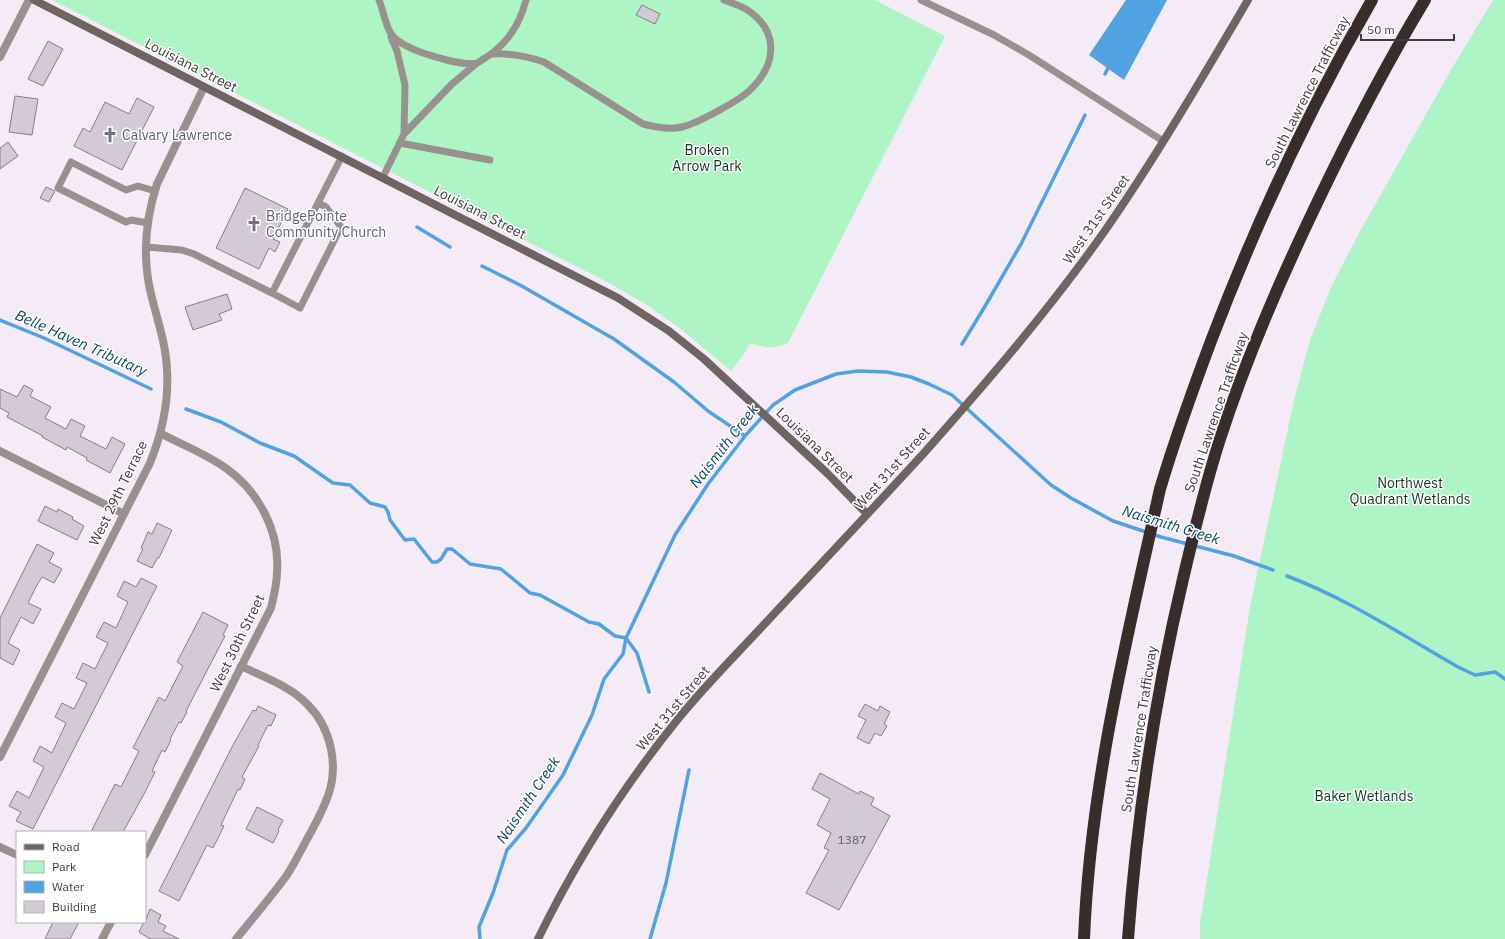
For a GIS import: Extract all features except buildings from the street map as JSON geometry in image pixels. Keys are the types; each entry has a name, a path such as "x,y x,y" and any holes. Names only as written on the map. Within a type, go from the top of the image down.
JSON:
{"highway":[{"name":"South Lawrence Trafficway","path":"1084,939 1088,875 1099,781 1119,672 1160,489 1174,442 1204,359 1256,229 1311,113 1372,0"},
{"name":"South Lawrence Trafficway","path":"1128,939 1135,859 1157,703 1174,617 1200,507 1230,408 1252,348 1305,228 1358,118 1424,0"}],"main road":[{"name":"Louisiana Street","path":"34,0 383,177 618,298 644,314 686,344 734,386 828,473 867,514"},
{"name":"West 31st Street","path":"538,939 566,884 592,840 628,787 679,717 925,452 1051,303 1131,193 1248,0"}],"street":[{"path":"0,57 29,0"},
{"name":"West 29th Terrace","path":"0,756 150,462 160,433 165,406 168,370 162,337 149,287 146,247 148,222 155,191 166,164 204,87"},
{"name":"West 30th Street","path":"146,853 271,608 276,588 278,570 272,529 257,500 238,478 216,462 160,433"},
{"path":"0,450 124,514"},
{"path":"236,939 287,874 298,856 328,796 332,780 333,764 331,746 317,714 293,692 241,666"},
{"path":"0,846 16,854"},
{"path":"102,939 110,923"}],"lane":[{"path":"379,0 397,51 405,85 404,134"},
{"path":"383,177 404,134 447,89 477,63 492,54 504,44 514,29 526,0"},
{"path":"492,54 507,53 526,56 544,62 643,124 654,127 683,127 704,119 736,102 761,78 772,53 771,41 760,20 748,11 724,0"},
{"path":"921,0 994,35 1029,55 1163,141"},
{"path":"390,32 397,40 422,52 448,60 463,63 477,63"},
{"path":"400,143 490,160"},
{"path":"272,293 342,156"},
{"path":"148,222 131,220 126,222 58,188 71,162 126,190 138,186 155,191"},
{"path":"146,247 182,250 194,254 300,308 341,227 326,207 318,203"}],"green space":[{"name":"Broken Arrow Park","path":"52,0 875,0 945,36 788,343 769,347 750,343 731,371 682,330 647,305 609,283"},
{"name":"Baker Wetlands","path":"1493,0 1505,0 1505,939 1200,939 1200,923 1250,607 1294,400 1310,340 1332,285 1359,233 1451,70"}],"water":[{"path":"1126,0 1167,0 1124,80 1089,55"}],"waterway":[{"path":"1105,74 1109,66"},
{"path":"962,344 1021,244 1085,115"},
{"path":"417,227 450,247"},
{"path":"482,266 520,285 614,339 674,382 708,411 745,436"},
{"name":"Belle Haven Tributary","path":"0,320 44,338 151,389"},
{"name":"Naismith Creek","path":"480,939 479,927 493,893 507,850 526,828 563,775 592,715 604,679 623,654 626,638 675,535 708,484 745,436 773,405 795,390 836,374 858,371 887,372 911,377 952,395 1051,485 1113,521 1161,537 1234,556 1273,570"},
{"name":"Belle Haven Tributary","path":"186,409 221,422 260,443 294,456 333,483 350,485 370,503 385,507 390,520 405,540 414,539 432,562 437,562 441,559 447,549 452,549 470,564 501,569 530,593 540,595 589,622 599,624 615,636 626,638 637,653 649,692"},
{"name":"Naismith Creek","path":"1287,576 1310,585 1353,606 1458,667 1475,675 1495,672 1505,679"},
{"path":"650,939 666,883 689,770"}],"place":[{"name":"Calvary Lawrence","path":"110,135"},
{"name":"BridgePointe Community Church","path":"254,224"}],"park label":[{"name":"Northwest Quadrant Wetlands","path":"1410,492"}]}
